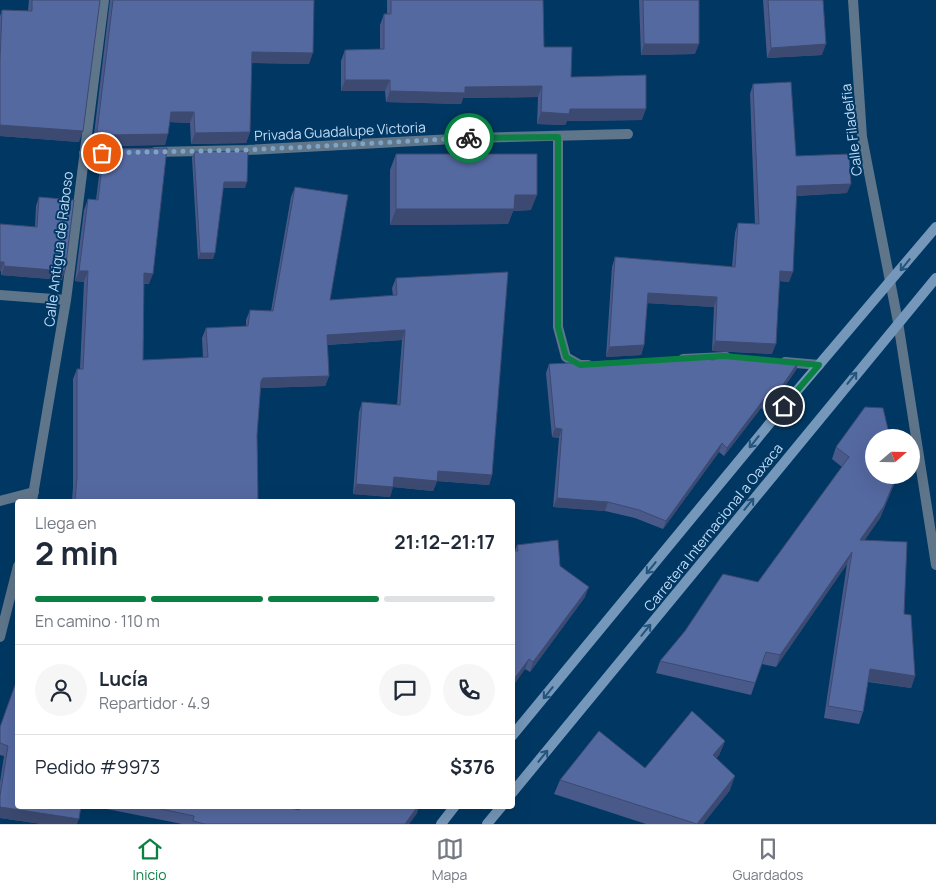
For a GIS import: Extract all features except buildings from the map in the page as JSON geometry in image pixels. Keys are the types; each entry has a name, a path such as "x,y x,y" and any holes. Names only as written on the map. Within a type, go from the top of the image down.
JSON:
{"street":[{"name":"Calle Antigua de Raboso","path":"33,496 66,300 104,0"},
{"name":"Calle Filadelfia","path":"853,0 862,137 889,285 898,322 936,565"},
{"name":"Privada Guadalupe Victoria","path":"142,152 247,150 472,138 628,134"},
{"path":"558,137 558,327 566,357 580,365 599,364"},
{"path":"84,153 122,153"},
{"name":"Carretera Internacional a Oaxaca","path":"515,732 819,365 889,285 936,227"},
{"name":"Carretera Internacional a Oaxaca","path":"515,789 936,278"},
{"path":"0,295 66,300"},
{"path":"676,359 733,357"},
{"path":"771,361 819,365"},
{"path":"0,501 33,496"},
{"path":"0,637 15,578"},
{"path":"441,824 453,809"},
{"path":"487,824 500,809"}],"way so far":[{"path":"102,153 247,150 469,138"}],"route":[{"path":"469,138 558,137 558,327 566,357 580,365 724,356 819,365 784,406"}]}
